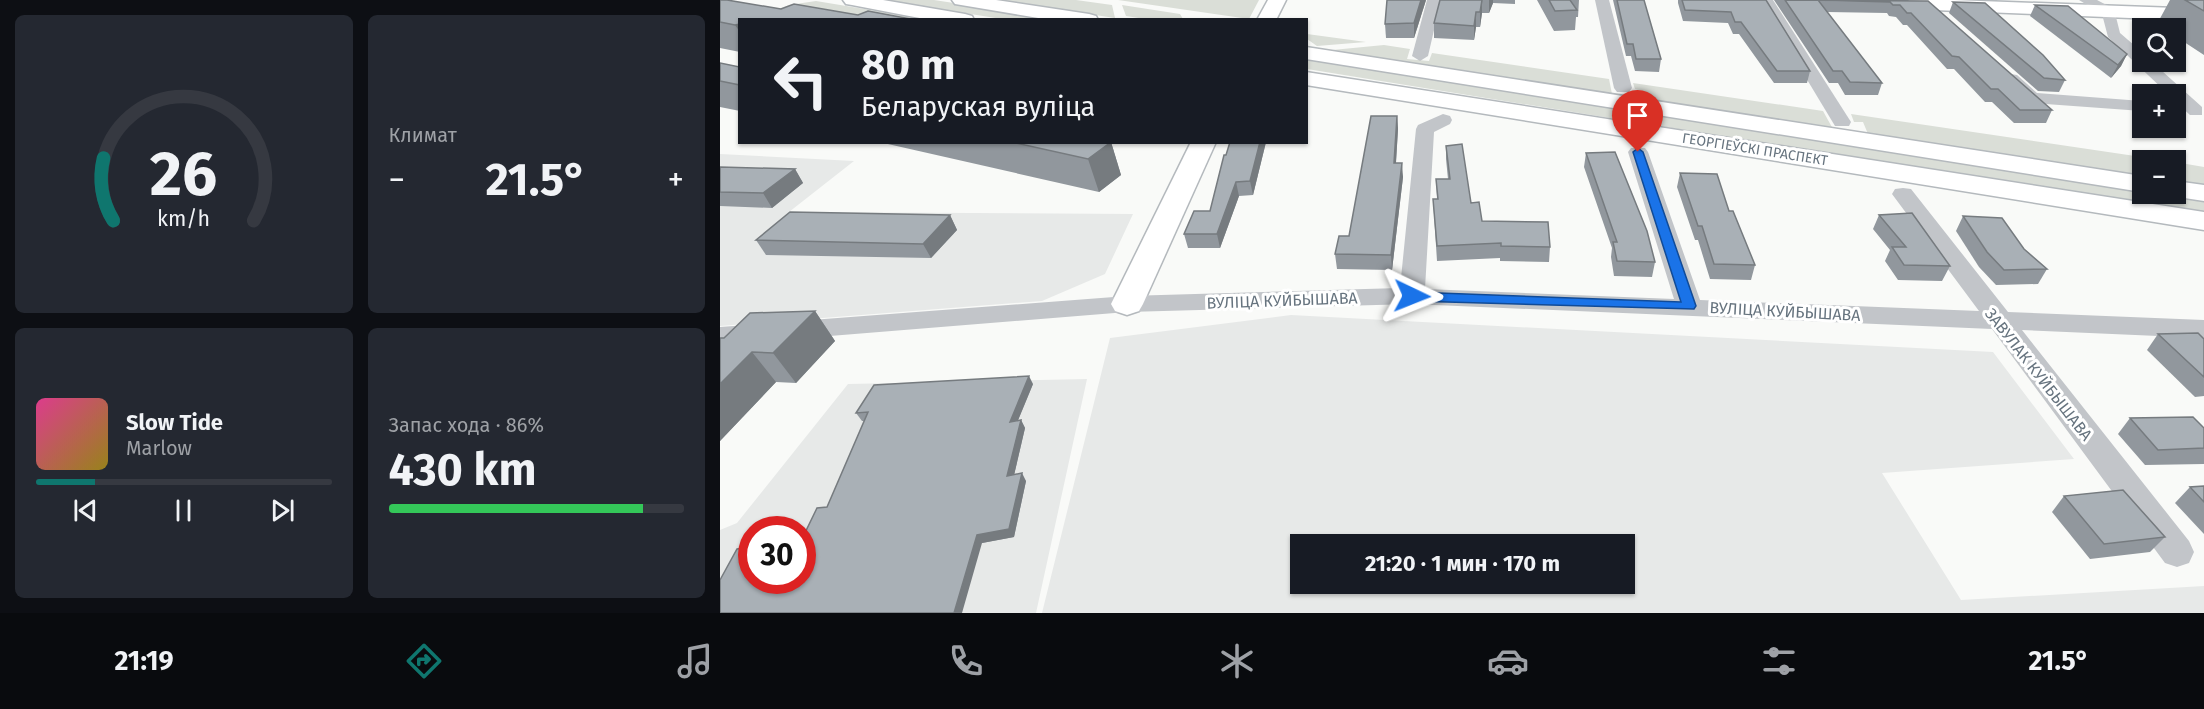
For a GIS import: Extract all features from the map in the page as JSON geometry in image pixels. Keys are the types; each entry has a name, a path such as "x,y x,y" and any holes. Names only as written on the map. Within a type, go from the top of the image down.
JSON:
{"main road":[{"path":"852,0 954,18"},
{"path":"961,0 1076,18"},
{"path":"1267,18 1277,0"},
{"path":"1809,0 2204,15"},
{"name":"ГЕОРГІЕЎСКІ ПРАСПЕКТ","path":"1308,53 2132,182"},
{"name":"ГЕОРГІЕЎСКІ ПРАСПЕКТ","path":"1308,78 2204,221"},
{"path":"1128,304 1203,144"},
{"path":"2186,191 2204,194"}],"street":[{"path":"1420,56 1434,0"},
{"path":"1602,0 1623,88"},
{"path":"1766,0 1842,122"},
{"path":"2086,0 2109,12 2113,34 2165,84"},
{"path":"1928,5 1948,23"},
{"path":"1999,68 2032,98 2132,105"},
{"path":"2186,102 2196,111 2186,110"},
{"path":"1412,296 1425,129 1443,120"},
{"path":"1638,152 1689,306"},
{"name":"ЗАВУЛАК КУЙБЫШАВА","path":"1903,194 2177,552"},
{"name":"ВУЛІЦА КУЙБЫШАВА","path":"720,336 1128,304 1412,296 2204,329"}],"shaded area":[{"path":"882,0 934,0 1051,18 996,18"},
{"path":"997,0 1076,0 1112,5 1115,18"},
{"path":"1118,0 1259,0 1250,18"},
{"path":"816,1 919,18 817,18 773,11 789,5"},
{"path":"1122,5 1180,14 1182,18 1139,18 1126,16"},
{"path":"1308,34 1366,42 1317,46 1308,40"},
{"path":"1384,45 1410,49 1407,59 1429,61 1432,53 1609,79 1612,94 1645,100 1644,91 1635,89 1633,83 1823,111 1833,129 1868,134 1863,122 1854,122 1851,114 2132,156 2132,177 1322,51"},
{"path":"1308,58 2132,190 2132,202 1308,69"},
{"path":"720,154 854,161 789,212 1133,214 1105,274 1042,301 720,326"},
{"path":"2186,164 2204,167 2204,189 2186,186"},
{"path":"2186,199 2204,202 2204,214 2142,204 2186,204"},
{"path":"1291,315 1993,352 2074,459 1882,473 1961,600 2204,586 2204,613 1042,613 1110,338"},
{"path":"1087,379 1036,613 720,613 720,530 738,522 738,594 816,594 816,516 743,516 848,384"}],"building":[{"path":"720,0 781,9 794,4 858,15 868,11 905,18 738,18 738,24 720,22"},
{"path":"1387,0 1421,0 1414,23 1385,24"},
{"path":"1440,0 1482,0 1480,12 1476,12 1474,26 1434,23"},
{"path":"1549,0 1570,0 1577,10 1555,11"},
{"path":"1617,0 1644,0 1661,59 1636,59 1633,44 1627,44"},
{"path":"1682,0 1766,0 1810,71 1777,71 1741,22 1735,22 1731,12 1685,10"},
{"path":"1785,0 1818,0 1882,83 1850,82 1842,71 1833,71"},
{"path":"1829,0 1928,1 2052,110 2020,110 1998,89 1991,89 1959,57 1952,56 1911,13 1907,13 1900,5 1893,5 1890,2"},
{"path":"2185,0 2204,0 2204,11"},
{"path":"1953,2 1985,3 2043,55 2065,80 2044,78"},
{"path":"2035,5 2068,6 2127,54 2118,65"},
{"path":"720,63 738,67 738,85 720,81"},
{"path":"1371,116 1397,116 1394,163 1402,163 1391,255 1335,254 1339,236 1349,236"},
{"path":"1020,144 1108,144 1088,159"},
{"path":"1229,144 1259,144 1250,181 1236,182 1217,234 1184,234 1194,211 1210,211 1224,155"},
{"path":"1462,144 1471,203 1479,202 1482,221 1548,222 1550,247 1501,246 1501,243 1437,246 1433,199 1438,199 1436,179 1450,179 1446,146"},
{"path":"1615,152 1647,231 1655,262 1617,261 1613,242 1617,242 1586,153"},
{"path":"720,167 795,169 763,193 720,192"},
{"path":"1680,173 1717,174 1729,211 1733,211 1755,265 1714,264 1702,226 1698,226"},
{"path":"790,212 950,215 923,244 756,240"},
{"path":"1912,213 1950,266 1904,265 1892,247 1906,247 1879,215"},
{"path":"1963,216 2002,218 2024,249 2047,269 2004,270 1987,252"},
{"path":"815,311 773,353 752,352 720,384 720,338 724,338 750,313"},
{"path":"2198,333 2204,339 2204,377 2158,334"},
{"path":"1029,376 1010,422 1021,420 1007,476 1022,473 1009,529 977,535 954,613 720,613 720,580 737,549 738,594 816,594 816,516 813,516 817,508 827,507 868,412 856,413 874,385"},
{"path":"2193,417 2204,428 2204,448 2158,450 2130,418"},
{"path":"2204,486 2204,502 2190,487"},
{"path":"2123,490 2165,537 2104,544 2064,496"}],"route":[{"path":"1412,296 1689,306 1638,152"}]}
